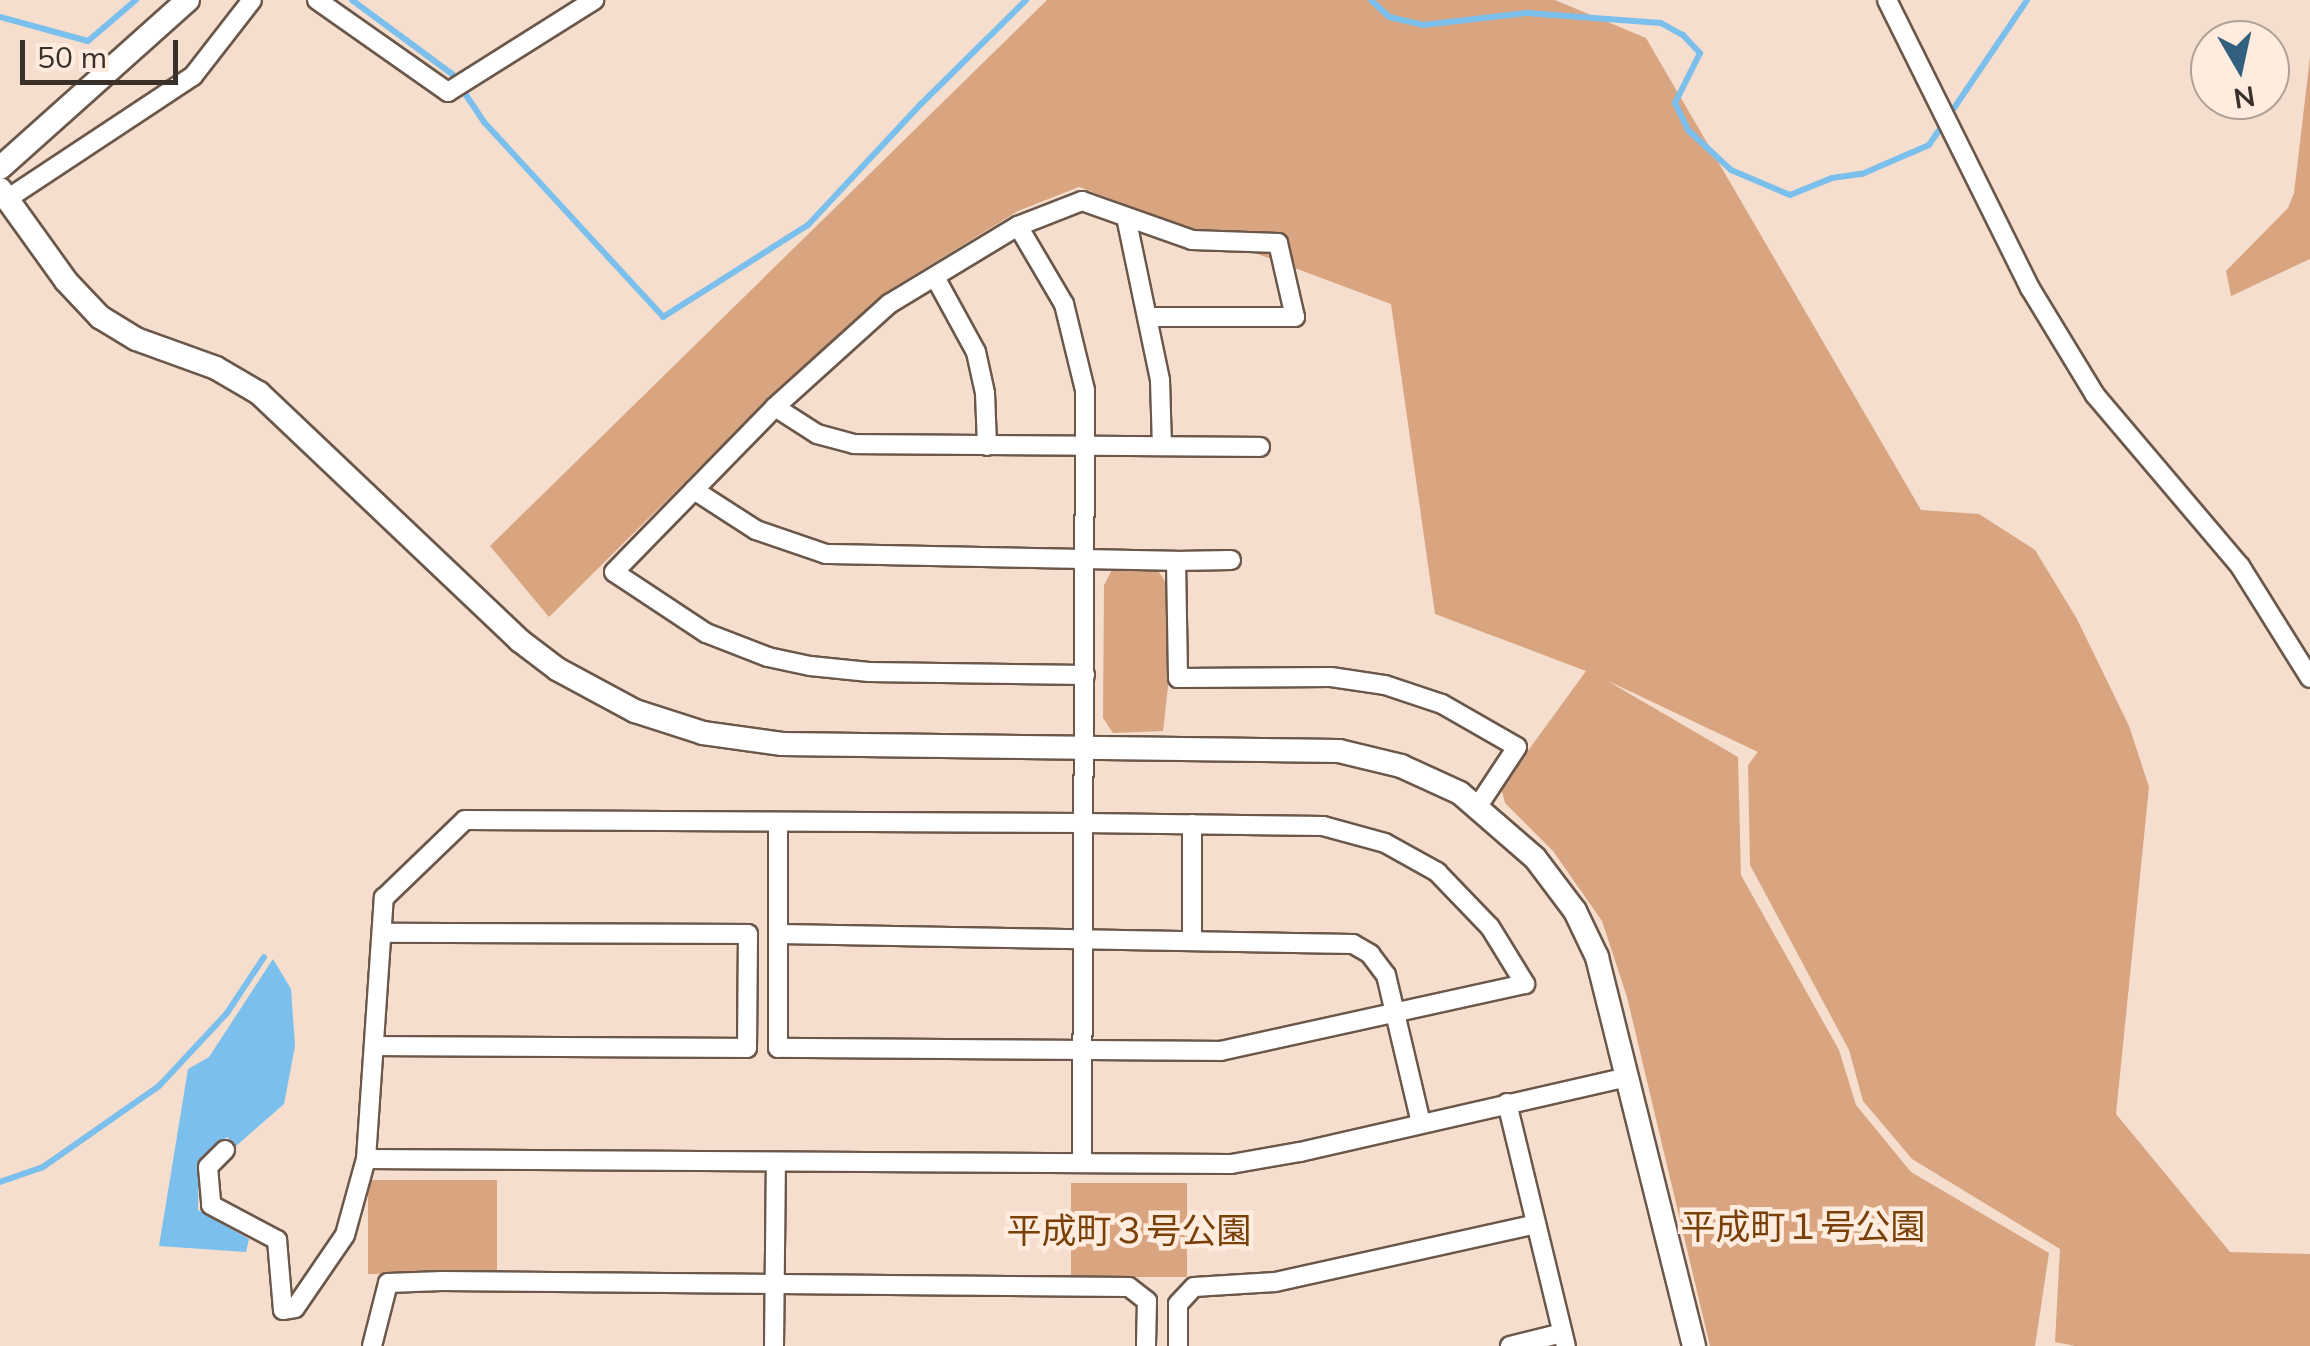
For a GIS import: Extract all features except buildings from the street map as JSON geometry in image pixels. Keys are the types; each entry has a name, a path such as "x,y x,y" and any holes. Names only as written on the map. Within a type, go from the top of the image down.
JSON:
{"street":[{"path":"0,168 188,0"},
{"path":"252,0 193,76 3,194 66,281 100,317 136,339 216,368 259,392 519,640 557,670 615,703 678,726 753,741 1339,751 1401,766 1478,806 1536,858 1574,911 1598,957 1694,1346"},
{"path":"317,0 448,92 594,0"},
{"path":"1887,0 2030,288 2095,395 2240,566 2310,678"},
{"path":"1085,675 847,672 768,656 706,633 614,572 775,407 888,304 1018,226 1082,200 1192,240 1278,242 1295,317 1147,317"},
{"path":"1126,217 1160,380 1162,446"},
{"path":"1018,226 1070,318 1084,390 1082,1163"},
{"path":"935,277 976,352 984,393 987,446"},
{"path":"775,407 817,434 854,444 1260,447"},
{"path":"694,490 756,530 826,554 1231,560"},
{"path":"1176,561 1178,678 1279,675 1350,679 1404,690 1451,708 1517,747 1478,806"},
{"path":"225,1150 208,1168 212,1205 277,1240 284,1310 301,1301 345,1235 366,1159 384,898 465,820 1082,822 1322,826 1366,836 1411,855 1437,872 1476,910 1525,984 1221,1051 778,1048 778,822"},
{"path":"1192,824 1192,938"},
{"path":"374,1046 747,1048 748,934 382,933"},
{"path":"779,934 1192,938 1353,944 1381,968 1396,1013 1422,1124"},
{"path":"366,1159 1230,1164 1628,1076"},
{"path":"1507,1103 1564,1340 1510,1346"},
{"path":"774,1346 776,1162"},
{"path":"1178,1346 1178,1304 1194,1287 1275,1282 1536,1224"},
{"path":"372,1346 388,1283 1129,1286 1147,1302 1146,1346"}],"green space":[{"name":"平成町１号公園","path":"1047,0 1555,0 1646,38 1921,510 1979,514 2035,550 2077,619 2129,726 2149,787 2116,1114 2230,1252 2310,1254 2310,1346 2075,1346 2055,1342 2060,1249 1912,1159 1863,1101 1849,1050 1750,865 1748,765 1758,752 1606,680 1738,757 1741,875 1839,1050 1856,1105 1911,1172 2049,1253 2035,1346 1710,1346 1627,997 1602,921 1553,851 1505,803 1501,788 1586,671 1435,614 1391,304 1079,187 1018,211 883,294 780,388 549,617 490,546"},
{"path":"2310,57 2310,259 2231,296 2226,271 2288,208 2294,193"},
{"path":"1157,569 1168,586 1168,687 1163,731 1113,733 1103,718 1104,585 1112,570"},
{"path":"368,1180 497,1180 497,1274 368,1274"},
{"name":"平成町３号公園","path":"1071,1183 1187,1183 1187,1277 1071,1277"}],"water":[{"path":"273,959 291,989 295,1046 284,1104 236,1146 227,1137 199,1160 198,1210 249,1239 246,1252 159,1246 188,1069 209,1057"}],"waterway":[{"path":"0,17 88,41 136,0"},
{"path":"352,0 452,74 484,122 663,317 808,225 921,104 1026,0"},
{"path":"1371,0 1389,17 1423,25 1527,13 1661,23 1683,35 1700,53 1675,103 1688,130 1731,170 1790,195 1832,178 1862,174 1929,145 2027,0"},
{"path":"0,1182 43,1167 159,1086 227,1013 264,957"}]}
